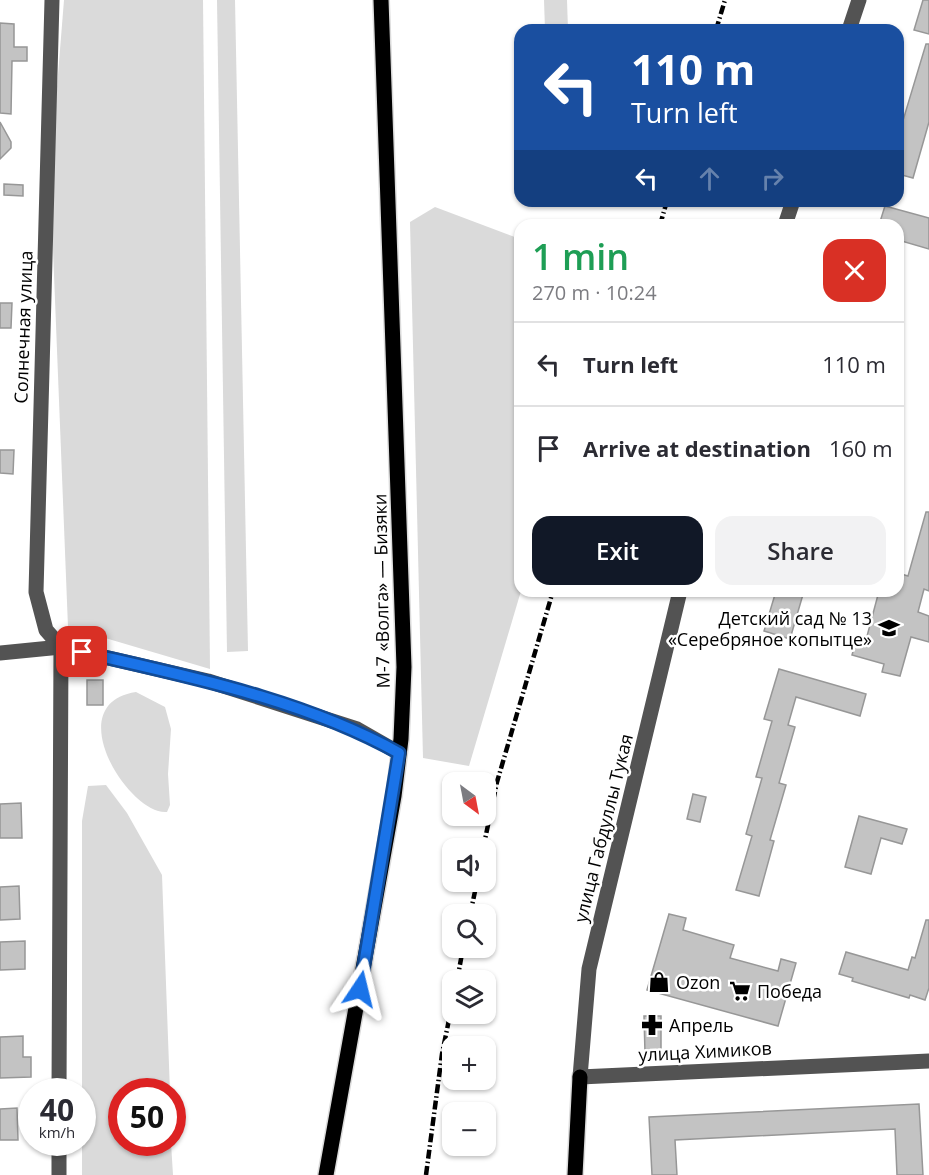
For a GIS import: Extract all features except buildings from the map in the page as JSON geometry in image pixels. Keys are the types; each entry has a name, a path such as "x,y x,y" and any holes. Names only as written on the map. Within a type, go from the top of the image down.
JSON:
{"main road":[{"name":"М-7 «Волга» — Бизяки","path":"326,1175 399,753 404,667 381,0"},
{"path":"575,1175 580,1077"}],"street":[{"name":"Солнечная улица","path":"52,0 36,592 46,630 61,647"},
{"path":"851,24 859,0"},
{"name":"улица Габдуллы Тукая","path":"580,1077 589,969 679,597"},
{"path":"59,1078 61,647"},
{"path":"0,653 61,647 207,681 357,729 399,753"},
{"name":"улица Химиков","path":"580,1077 929,1061"},
{"path":"59,1156 59,1175"}],"shaded area":[{"path":"64,0 203,0 210,669 68,627 50,174"},
{"path":"217,0 235,0 248,651 227,652"},
{"path":"544,0 567,0 568,24 545,24"},
{"path":"435,207 514,237 514,597 519,597 469,766 423,758 410,222"},
{"path":"136,692 165,707 171,729 168,774 170,805 167,812 152,808 136,797 120,779 108,758 102,736 103,716 113,701"},
{"path":"106,785 127,813 162,875 169,1078 108,1078 108,1156 172,1156 173,1175 82,1175 82,1156 96,1156 96,1078 82,1078 82,821 88,786"}],"railway":[{"path":"718,24 725,0"},
{"path":"662,219 665,207"},
{"path":"485,838 497,782 551,597"},
{"path":"472,904 475,892"},
{"path":"459,970 461,958"},
{"path":"426,1175 448,1024"}],"place":[{"name":"Детский сад № 13 «Серебряное копытце»","path":"889,628"},
{"name":"Ozon","path":"659,982"},
{"name":"Победа","path":"740,991"},
{"name":"Апрель","path":"652,1025"}],"route":[{"path":"82,652 207,681 357,729 399,753 394,795 360,989"}]}
